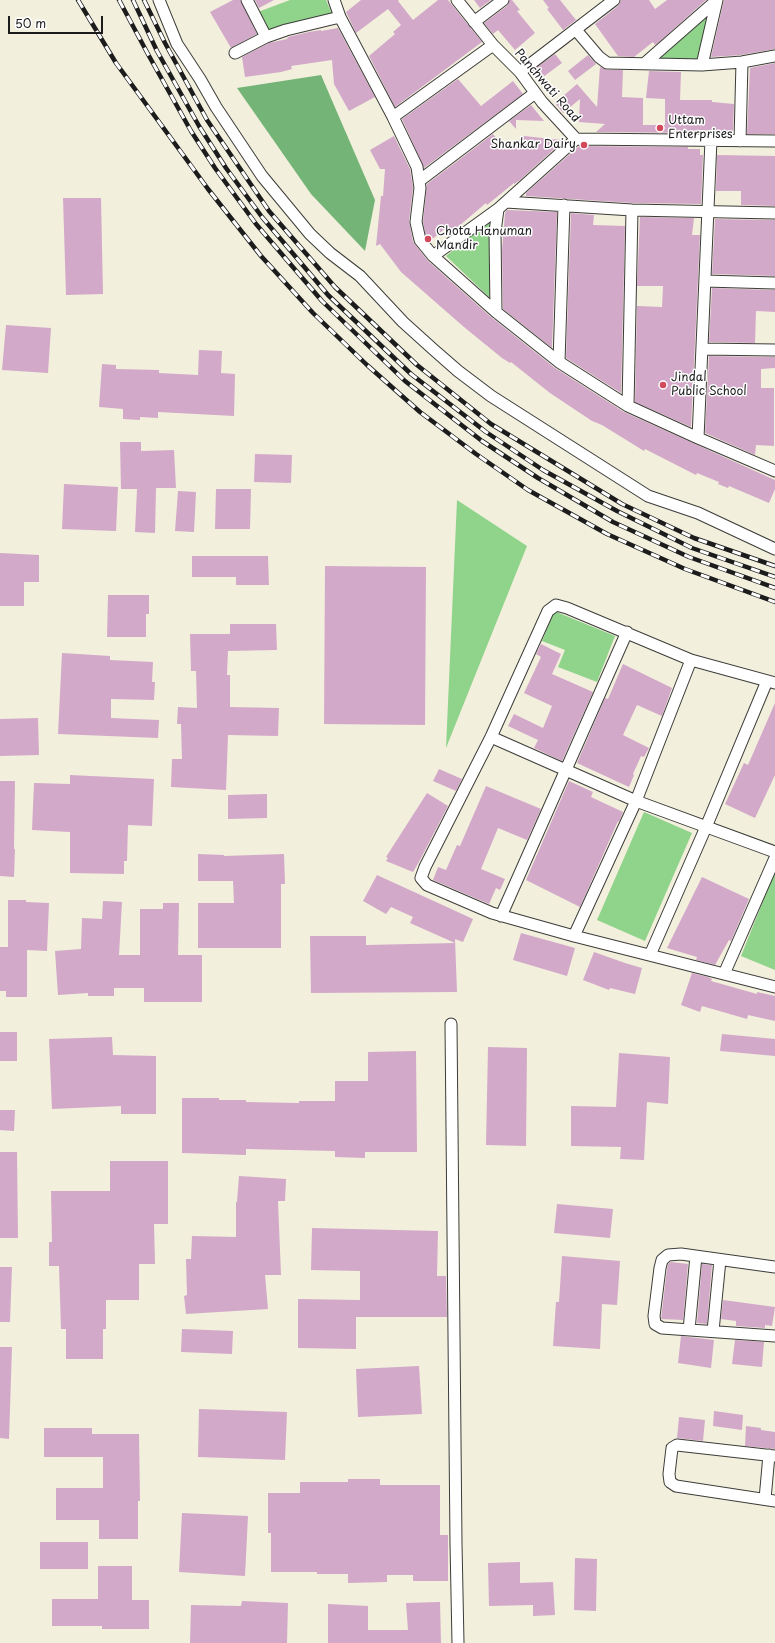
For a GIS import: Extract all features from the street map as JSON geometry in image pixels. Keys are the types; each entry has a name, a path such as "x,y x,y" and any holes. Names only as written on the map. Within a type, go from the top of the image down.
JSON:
{"street":[{"path":"159,0 177,44 216,107 262,176 310,234 330,253 360,276 403,322 440,355 491,396 648,496 698,513 775,548"},
{"path":"247,0 266,37"},
{"path":"334,0 340,17 393,117 417,167 420,188 416,222 420,240 433,256 496,312 559,362 628,406 775,471"},
{"name":"Panchwati Road","path":"433,256 502,205 576,139 535,93 520,72 493,45 457,0"},
{"path":"474,22 503,0"},
{"path":"520,72 614,0"},
{"path":"644,64 717,0"},
{"path":"702,65 717,0"},
{"path":"235,53 266,37 286,30 340,17"},
{"path":"576,30 599,57 607,63 702,65 742,62 775,56"},
{"path":"393,117 493,45"},
{"path":"740,141 742,62"},
{"path":"419,182 535,93"},
{"path":"576,139 775,141"},
{"path":"698,438 711,140"},
{"path":"496,312 495,232 502,205 564,205 632,210 775,213"},
{"path":"559,362 564,205"},
{"path":"628,406 632,210"},
{"path":"705,281 775,283"},
{"path":"702,350 775,350"},
{"path":"650,955 771,682 691,660 627,632 556,605 548,611 491,737 425,867 422,878 427,885 501,916 574,936 775,987"},
{"path":"501,916 627,632"},
{"path":"574,936 636,801 691,660"},
{"path":"491,737 636,801 775,852"},
{"path":"724,974 775,858"},
{"path":"451,1024 458,1643"},
{"path":"775,1267 681,1254 668,1255 662,1260 654,1316 655,1324 662,1328 775,1335"},
{"path":"689,1330 696,1256"},
{"path":"712,1332 720,1260"},
{"path":"677,1445 772,1455 770,1500 676,1486 670,1482 672,1448 677,1445"}],"green space":[{"path":"290,0 326,0 332,14 267,34 258,12"},
{"path":"717,0 702,65 644,64"},
{"path":"321,75 375,200 365,251 311,194 237,88"},
{"path":"492,218 492,300 446,256"},
{"path":"457,500 527,546 446,748"},
{"path":"554,611 615,636 597,682 558,667 565,650 542,641"},
{"path":"644,812 692,833 645,941 597,920"},
{"path":"775,871 775,970 741,956"}],"building":[{"path":"233,0 240,0 257,34 231,48 210,12"},
{"path":"255,0 274,0 259,8"},
{"path":"361,0 399,0 398,1 413,20 438,0 448,0 482,42 395,107 369,56 395,34 393,32 401,25 388,9 356,33 346,12"},
{"path":"474,0 491,0 480,8"},
{"path":"510,0 512,0 520,10 517,11 535,33 515,50 498,30 493,34 484,23 507,6"},
{"path":"543,0 560,0 576,20 563,30 547,9 549,8"},
{"path":"621,0 649,0 655,9 667,0 706,0 658,43 655,45 653,42 634,57 618,56 595,24 618,6"},
{"path":"724,0 775,0 775,49 741,55 711,57"},
{"path":"338,28 375,97 349,111 334,84 332,60 291,66 292,69 281,72 245,77 242,57 269,43 287,39 288,37 309,32"},
{"path":"555,54 562,63 539,80 532,71"},
{"path":"588,55 596,64 575,80 568,71"},
{"path":"775,63 775,134 747,134 750,68"},
{"path":"600,67 607,70 623,70 622,97 643,98 643,125 665,125 665,99 646,98 649,71 681,72 680,100 712,100 712,102 734,104 733,133 713,133 712,130 689,131 689,133 596,132 605,124 579,122 580,99 563,113 555,103 577,84 597,107"},
{"path":"458,79 481,106 513,81 523,94 424,168 402,119"},
{"path":"531,105 544,121 516,120 516,129 509,121"},
{"path":"493,134 506,150 524,136 563,141 520,180 514,183 487,205 486,203 450,232 447,227 430,241 426,237 423,222 427,184"},
{"path":"394,136 410,169 413,188 409,221 413,242 428,261 491,317 555,368 624,412 775,480 775,489 769,503 729,486 728,488 718,484 719,482 697,473 696,475 645,449 644,451 602,425 592,421 550,393 511,362 510,363 502,358 401,272 380,244 376,246 385,169 380,169 370,150"},
{"path":"579,146 688,147 688,149 700,149 700,155 703,155 701,204 632,203 526,196 526,193"},
{"path":"717,155 775,156 775,206 741,205 741,191 716,191"},
{"path":"63,198 101,198 103,294 66,295"},
{"path":"507,210 557,212 552,348 503,309 502,251 505,213"},
{"path":"571,213 594,215 593,225 625,226 621,393 566,358"},
{"path":"640,217 694,218 692,235 700,235 691,427 635,402 637,306 662,307 663,286 637,286"},
{"path":"715,219 775,220 775,276 712,274"},
{"path":"712,288 775,290 775,312 756,311 755,343 709,342"},
{"path":"6,325 51,328 48,373 2,370"},
{"path":"199,350 222,351 221,373 235,374 234,416 158,412 158,418 140,417 140,420 123,419 123,409 99,407 102,364 116,365 116,369 159,370 159,373 198,375"},
{"path":"709,356 775,357 775,368 761,369 761,388 774,388 774,446 756,445 755,455 705,433"},
{"path":"120,442 141,442 141,451 174,450 176,488 156,488 155,533 135,532 137,489 121,489"},
{"path":"255,454 292,455 291,483 254,482"},
{"path":"64,484 118,487 116,531 62,529"},
{"path":"216,489 251,489 250,529 215,529"},
{"path":"178,491 196,492 194,532 175,531"},
{"path":"0,553 39,555 39,582 24,582 24,606 0,606"},
{"path":"192,556 268,556 269,585 236,585 236,577 192,577"},
{"path":"325,566 426,567 425,725 324,724"},
{"path":"108,595 149,595 149,614 146,614 146,637 107,637"},
{"path":"230,624 276,624 277,650 228,651 227,675 230,675 230,707 279,708 278,736 228,735 226,790 171,787 172,759 182,759 181,724 177,724 178,707 197,708 196,671 191,671 190,634 230,634"},
{"path":"541,644 561,654 552,674 593,692 562,761 534,748 538,740 508,726 514,714 543,728 552,706 524,693 541,657 536,654"},
{"path":"62,653 110,656 110,660 153,662 152,682 155,682 154,700 111,699 111,718 159,720 158,738 58,734"},
{"path":"623,664 672,688 662,716 637,705 623,735 649,748 644,757 641,756 629,787 577,763 605,698 608,699"},
{"path":"775,703 775,775 755,818 725,804 744,763 748,765"},
{"path":"38,718 39,755 0,756 0,719"},
{"path":"439,769 462,779 456,791 433,781"},
{"path":"70,775 154,779 152,826 128,825 127,861 124,861 124,874 70,873 70,832 32,830 34,783 70,784"},
{"path":"0,781 15,781 14,877 0,876"},
{"path":"569,781 593,792 591,797 623,812 580,907 526,880"},
{"path":"486,786 541,809 527,840 498,828 481,869 505,879 500,890 496,888 489,904 433,880 438,867 446,870 457,845 460,846"},
{"path":"427,793 448,806 413,872 386,861 388,858 386,857"},
{"path":"267,794 267,818 228,819 228,795"},
{"path":"198,854 224,856 284,854 285,884 281,884 281,948 198,948 198,903 234,903 233,881 198,881"},
{"path":"377,875 473,919 463,942 455,939 457,992 311,993 310,936 366,936 366,945 455,943 410,923 413,917 391,907 386,914 363,901"},
{"path":"702,877 749,899 731,941 729,940 715,965 696,960 697,957 667,948"},
{"path":"8,900 26,900 26,902 49,903 47,951 27,950 27,997 6,997 6,991 0,991 0,947 8,947"},
{"path":"103,901 122,902 119,955 140,955 140,909 163,909 163,903 179,903 178,955 202,955 202,1002 144,1002 144,988 114,988 114,996 88,996 88,993 58,995 55,951 81,949 82,918 102,919"},
{"path":"521,933 575,948 567,976 513,960"},
{"path":"594,952 642,968 635,994 610,988 609,990 583,980"},
{"path":"692,973 708,977 712,979 711,981 757,994 757,992 775,996 775,1021 748,1015 747,1019 702,1006 700,1012 681,1005"},
{"path":"0,1032 17,1032 17,1061 0,1061"},
{"path":"722,1034 775,1039 775,1056 720,1051"},
{"path":"112,1037 113,1055 156,1056 156,1114 121,1114 121,1106 52,1109 49,1039"},
{"path":"488,1047 527,1048 526,1146 486,1145"},
{"path":"416,1051 417,1152 365,1152 365,1158 335,1157 335,1151 246,1149 246,1155 182,1153 182,1098 219,1098 219,1100 246,1100 246,1102 299,1103 299,1101 335,1101 335,1081 368,1081 368,1052"},
{"path":"619,1053 670,1057 668,1104 647,1102 644,1160 620,1159 621,1147 571,1146 571,1106 616,1107"},
{"path":"0,1110 15,1110 14,1131 0,1130"},
{"path":"0,1152 17,1152 18,1238 0,1238"},
{"path":"110,1161 168,1161 168,1224 154,1224 155,1264 139,1264 139,1300 106,1300 106,1329 103,1329 103,1359 66,1359 66,1329 61,1329 59,1266 49,1266 49,1242 52,1242 51,1191 110,1191"},
{"path":"239,1176 286,1179 285,1201 278,1201 281,1275 265,1275 268,1309 186,1314 184,1296 187,1295 186,1259 191,1259 192,1236 236,1237 236,1202"},
{"path":"557,1204 613,1209 610,1238 554,1233"},
{"path":"312,1228 438,1231 437,1276 446,1276 447,1317 356,1317 356,1349 298,1348 298,1299 360,1300 360,1271 311,1270"},
{"path":"562,1256 620,1261 617,1305 602,1304 600,1349 553,1346 556,1302 559,1302"},
{"path":"671,1262 688,1264 683,1322 683,1320 661,1319 667,1269 668,1264"},
{"path":"702,1264 712,1265 707,1324 697,1323"},
{"path":"0,1267 12,1267 10,1322 0,1322"},
{"path":"723,1300 775,1307 772,1326 765,1325 765,1328 736,1326 736,1321 721,1319"},
{"path":"182,1329 233,1331 232,1354 181,1352"},
{"path":"681,1336 714,1340 711,1368 678,1363"},
{"path":"735,1340 764,1342 762,1367 732,1364"},
{"path":"0,1347 12,1347 9,1439 0,1438"},
{"path":"419,1366 422,1414 358,1417 356,1369"},
{"path":"199,1409 287,1412 285,1460 198,1457"},
{"path":"714,1411 743,1415 742,1430 713,1426"},
{"path":"679,1417 705,1420 703,1441 677,1438"},
{"path":"746,1426 775,1432 775,1449 745,1446"},
{"path":"44,1428 92,1428 92,1434 139,1434 140,1501 138,1501 138,1539 99,1539 99,1520 56,1520 56,1488 103,1488 103,1457 44,1457"},
{"path":"348,1479 380,1479 380,1485 440,1485 440,1535 448,1535 448,1581 413,1581 413,1575 387,1575 387,1582 348,1583 348,1574 271,1572 271,1533 268,1533 268,1493 300,1493 300,1482 348,1482"},
{"path":"182,1513 248,1516 245,1576 179,1572"},
{"path":"40,1542 88,1542 88,1569 40,1569"},
{"path":"575,1558 597,1559 596,1611 574,1610"},
{"path":"520,1562 520,1583 553,1582 555,1615 533,1616 533,1605 489,1606 488,1563"},
{"path":"98,1566 132,1566 132,1600 149,1600 149,1629 102,1629 102,1626 52,1626 52,1599 98,1599"},
{"path":"242,1601 288,1603 287,1643 190,1643 191,1605 241,1606"},
{"path":"440,1602 441,1643 328,1643 328,1604 368,1606 368,1630 408,1630 406,1603"}],"railway":[{"path":"78,0 116,63 208,189 261,256 313,313 367,365 420,412 476,454 528,490 607,534 685,569 775,602"},
{"path":"119,0 191,131 215,168 256,224 322,301 405,381 482,441 538,478 613,522 689,557 775,588"},
{"path":"133,0 157,51 199,126 226,168 262,217 328,295 411,374 486,432 543,470 617,511 692,548 775,577"},
{"path":"144,0 165,43 207,120 269,211 335,287 417,365 491,424 622,504 694,538 775,566"}],"place":[{"name":"Uttam Enterprises","path":"660,128"},
{"name":"Shankar Dairy","path":"584,145"},
{"name":"Chota Hanuman Mandir","path":"428,239"},
{"name":"Jindal Public School","path":"663,385"}]}
